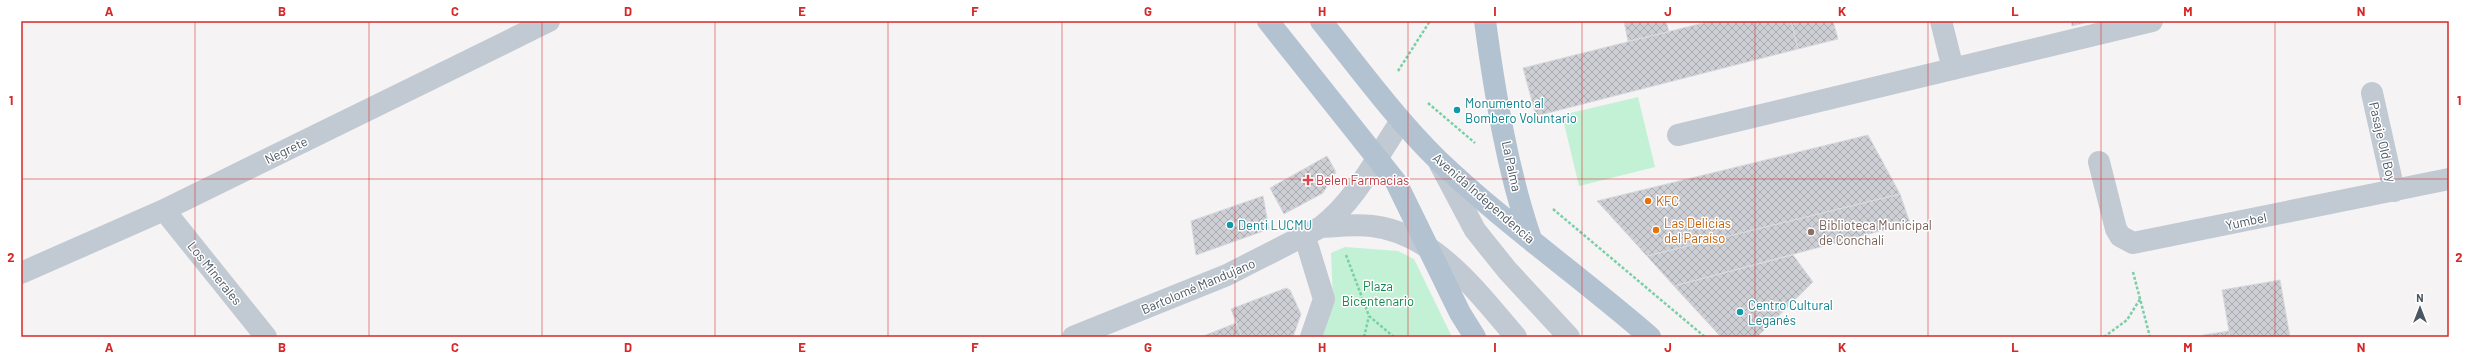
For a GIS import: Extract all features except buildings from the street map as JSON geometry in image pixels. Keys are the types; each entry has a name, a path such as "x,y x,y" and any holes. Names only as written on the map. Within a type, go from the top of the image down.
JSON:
{"main road":[{"path":"1268,21 1396,182 1460,313 1475,337"},
{"name":"Avenida Independencia","path":"1321,21 1401,121 1438,159 1474,193 1650,337"},
{"name":"La Palma","path":"1485,21 1501,116 1521,210 1531,239"}],"street":[{"name":"Negrete","path":"21,273 164,210 549,21"},
{"path":"1941,21 1954,69"},
{"path":"1678,135 2152,21"},
{"name":"Pasaje Old Boy","path":"2372,93 2394,191"},
{"name":"Bartolomé Mandujano","path":"1073,337 1227,275 1320,229 1334,217 1355,193 1376,157 1401,121"},
{"path":"1438,159 1475,230 1512,276 1569,337"},
{"path":"2099,162 2116,229 2126,240"},
{"name":"Yumbel","path":"2126,240 2141,243 2449,179"},
{"name":"Los Minerales","path":"164,210 266,337"},
{"path":"1311,337 1324,299 1320,229 1372,226 1410,237 1429,248 1458,272 1516,337"}],"path":[{"path":"1382,97 1422,30 1430,21"},
{"path":"1320,229 1369,316 1394,337"},
{"path":"2126,240 2150,337"},
{"path":"2104,337 2128,320 2140,298"},
{"path":"1364,337 1369,316"}],"green space":[{"path":"1638,97 1655,167 1579,186 1562,115"},
{"name":"Plaza Bicentenario","path":"1345,247 1398,251 1414,259 1452,337 1323,337 1333,301 1331,253"}],"place":[{"name":"Monumento al Bombero Voluntario","path":"1457,110"},
{"name":"Belen Farmacias","path":"1308,180"},
{"name":"KFC","path":"1648,201"},
{"name":"Denti LUCMU","path":"1230,225"},
{"name":"Las Delicias del Paraíso","path":"1656,230"},
{"name":"Biblioteca Municipal de Conchalí","path":"1811,232"},
{"name":"Centro Cultural Leganés","path":"1740,312"}]}
